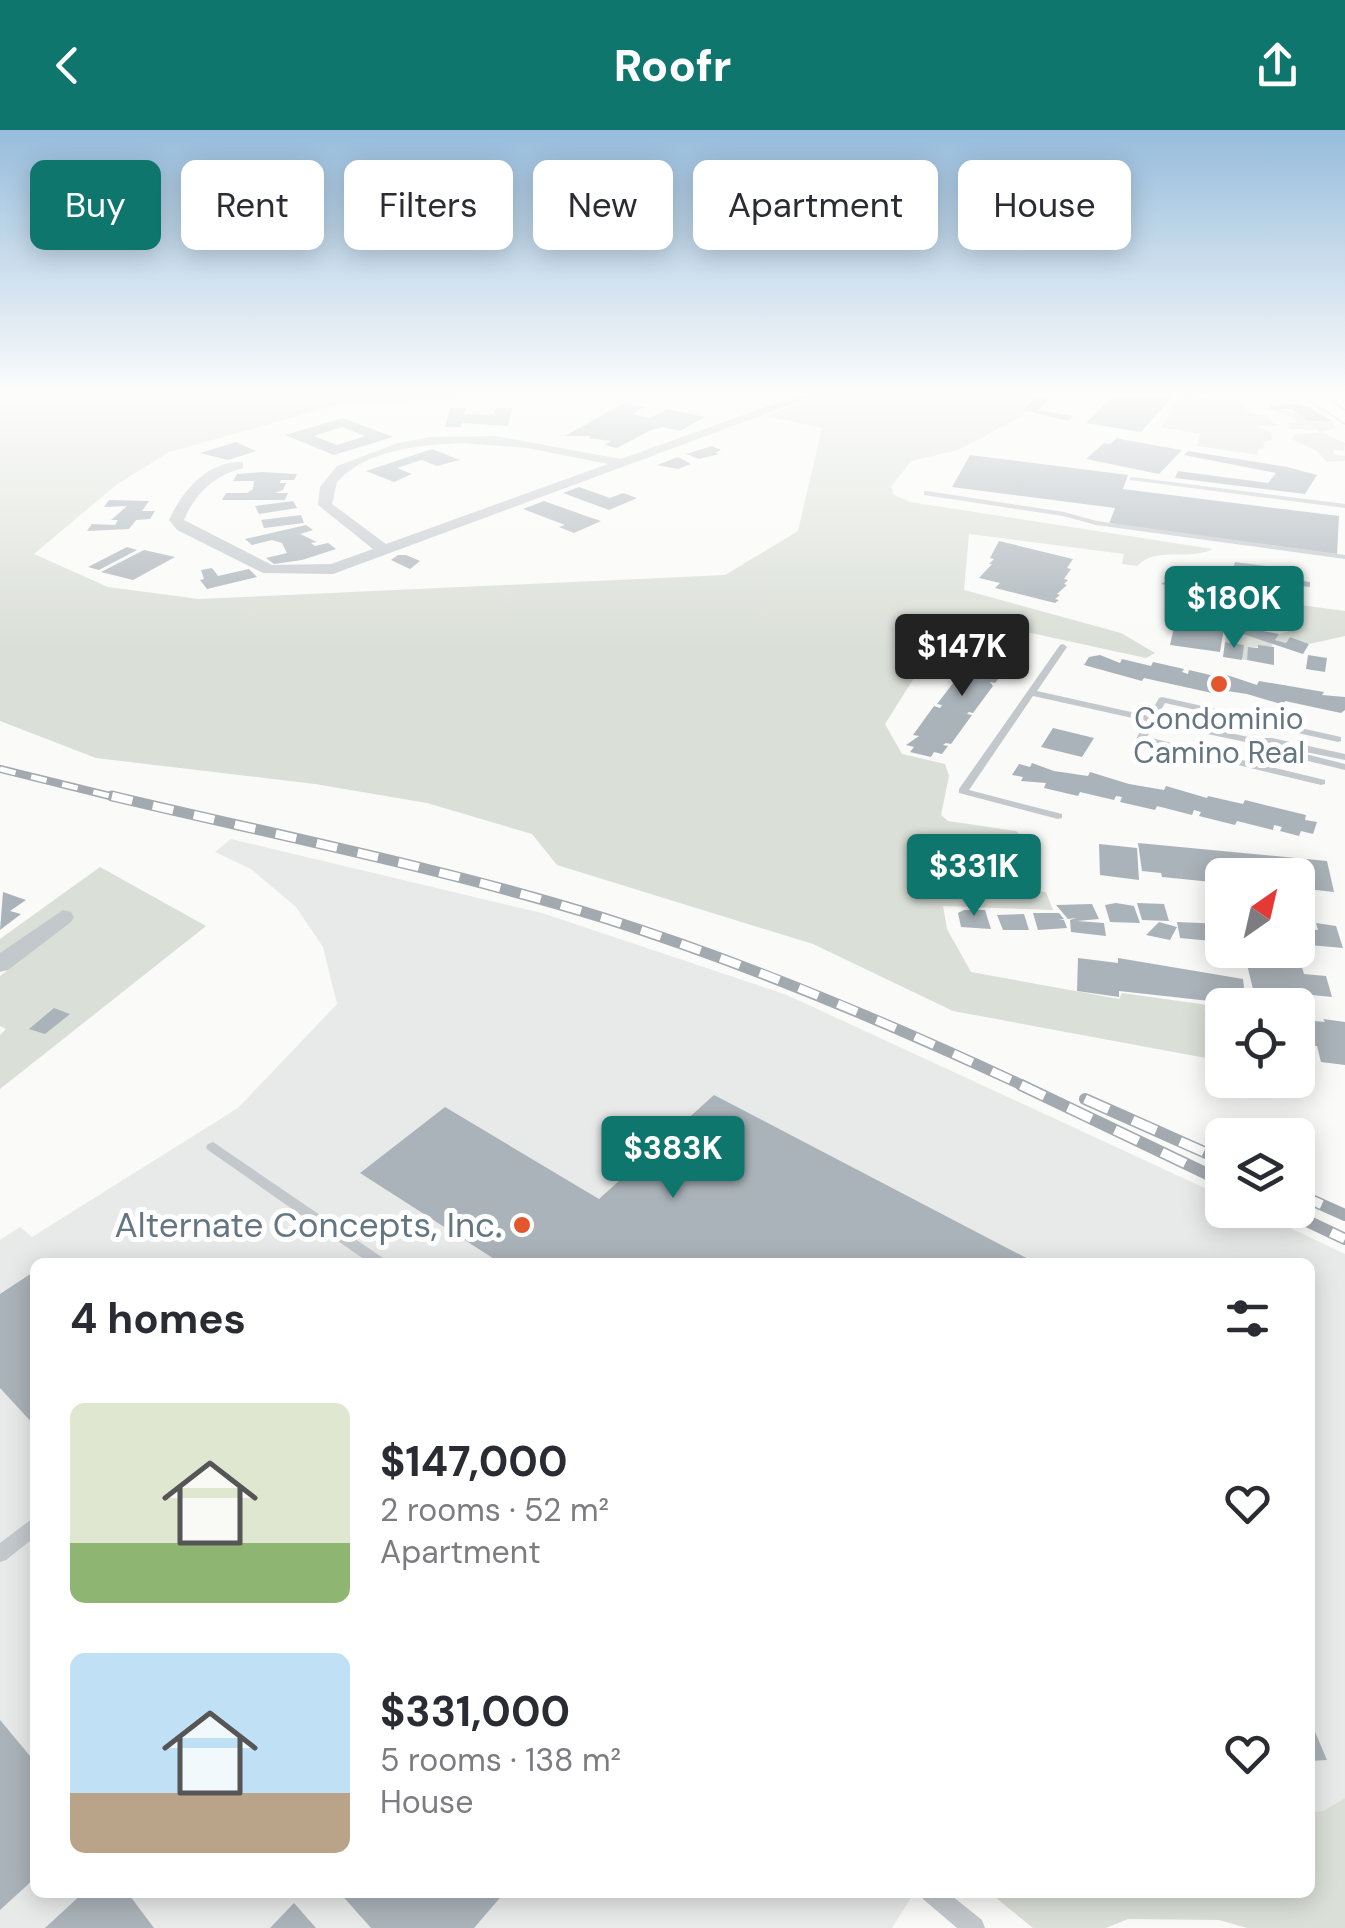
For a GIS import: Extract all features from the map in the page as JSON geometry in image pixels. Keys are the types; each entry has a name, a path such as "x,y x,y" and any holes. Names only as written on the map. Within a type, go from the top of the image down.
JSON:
{"street":[{"path":"207,480 188,495 176,520 182,527 270,570 332,569 581,480"},
{"path":"330,480 325,487 325,505 386,552"},
{"path":"0,964 62,918"}],"lane":[{"path":"1139,480 1345,506"},
{"path":"926,493 1064,514 1096,523 1345,557"},
{"path":"1058,816 963,791 1063,647"},
{"path":"1031,693 1345,757"},
{"path":"1321,782 1142,740 1162,700 1338,739"},
{"path":"1253,741 1266,748 1345,766"},
{"path":"214,1147 372,1258"},
{"path":"0,1554 30,1531"},
{"path":"937,1898 974,1928"}],"shaded area":[{"path":"0,480 124,480 34,554 108,587 199,599 725,575 798,531 810,480 896,480 891,487 894,495 910,502 1213,549 1153,557 1137,566 1122,564 1124,554 969,534 964,590 1121,633 1155,653 1146,658 953,616 885,724 902,754 945,764 949,776 941,815 948,821 1016,831 1027,841 1011,850 1013,888 1046,892 1053,910 943,906 947,929 971,972 1119,999 1122,993 1205,1005 1205,1058 953,1011 813,944 557,865 532,834 427,803 315,784 96,758 0,721"},
{"path":"1222,594 1345,611 1345,636 1309,644 1290,637 1286,643 1275,640 1279,634 1290,631 1294,622 1305,620 1299,617 1232,626 1228,629 1273,643 1249,647 1244,660 1225,642 1228,604 1214,601"},
{"path":"231,839 542,913 787,995 1205,1188 1205,1228 1290,1228 1345,1254 1345,1798 1315,1812 1315,1258 30,1258 30,1898 911,1898 892,1928 0,1928 0,1240 20,1227 32,1237 238,1108 337,1004 323,947 296,907 251,869 215,852"},
{"path":"100,867 206,926 0,1089 0,1035 6,1029 0,1026 0,976 14,965 0,958 0,939"},
{"path":"1345,1798 1345,1928 1247,1928 1219,1920 1128,1919 1106,1928 1033,1928 996,1898 1315,1898 1315,1812"}],"building":[{"path":"234,480 294,480 281,480 280,483 286,483 283,490 275,493 288,493 285,500 222,500 226,493 247,493 253,489 254,481"},
{"path":"956,480 1126,480 1123,489 1339,516 1337,554 1109,524 1115,508 952,487"},
{"path":"1190,480 1245,480 1268,483 1314,480 1305,494"},
{"path":"579,487 610,498 623,493 637,498 609,510 563,493"},
{"path":"109,500 149,501 142,511 155,511 150,519 136,520 129,529 87,531 92,524 115,525 118,520 111,520 127,506 104,507"},
{"path":"293,501 297,508 259,514 255,506"},
{"path":"544,501 601,521 574,533 559,527 565,525 523,509"},
{"path":"301,515 304,523 264,528 261,520"},
{"path":"306,525 313,530 300,534 317,542 311,543 328,543 336,549 274,564 266,558 287,553 282,543 272,540 252,545 245,539"},
{"path":"999,541 1073,559 1064,579 1068,580 1064,584 1067,585 1055,599 1059,600 1055,603 995,588 1000,583 979,578 992,564 994,559 990,558"},
{"path":"127,547 137,550 99,570 88,567"},
{"path":"144,550 175,557 133,580 101,572"},
{"path":"398,555 420,561 410,569 391,560"},
{"path":"1235,562 1297,570 1295,580 1310,582 1310,587 1295,585 1293,599 1202,585 1208,581 1213,567 1233,568"},
{"path":"212,568 218,576 249,569 257,577 207,589 200,580 204,579 201,570"},
{"path":"1180,573 1197,577 1180,588 1161,584"},
{"path":"1181,597 1228,604 1220,652 1170,645"},
{"path":"1245,619 1268,625 1263,631 1279,634 1275,640 1286,643 1290,637 1309,644 1303,654 1228,629 1238,627"},
{"path":"996,640 1019,649 1009,657 1014,658 995,683 990,682 993,686 973,713 967,714 972,715 951,744 946,743 942,754 934,752 931,757 910,752 914,747 906,745 919,736 913,735 934,706 940,708 942,705 937,704 957,678 963,679 959,675 978,650 984,652 981,648 985,642 993,644"},
{"path":"1225,642 1244,645 1242,660 1223,657"},
{"path":"1248,647 1274,647 1274,665 1247,660"},
{"name":"Condominio Camino Real","path":"1100,655 1120,663 1122,659 1151,666 1153,662 1184,669 1182,672 1188,674 1189,670 1219,677 1221,673 1257,685 1259,681 1324,692 1322,695 1345,697 1345,710 1341,713 1285,701 1284,705 1247,694 1214,689 1212,693 1144,678 1142,681 1084,665 1089,657"},
{"path":"1308,655 1327,658 1325,672 1306,669"},
{"path":"1053,728 1094,738 1082,757 1041,747"},
{"path":"1032,763 1054,771 1088,776 1090,772 1129,784 1164,790 1166,786 1207,798 1243,804 1245,800 1306,815 1305,820 1317,822 1313,834 1301,831 1299,836 1280,831 1282,827 1274,825 1273,830 1237,821 1235,825 1199,816 1201,812 1194,810 1192,815 1120,802 1122,797 1116,796 1114,800 1080,792 1078,796 1012,775 1019,764 1030,767"},
{"path":"1138,843 1296,858 1205,858 1205,881 1142,871"},
{"path":"1099,844 1137,848 1139,880 1100,875"},
{"path":"1315,860 1327,861 1334,892 1315,890"},
{"path":"3,892 26,900 10,911 21,914 0,930"},
{"path":"1137,903 1164,904 1169,921 1142,920"},
{"path":"1092,904 1099,919 1077,921 1104,923 1106,936 1071,932 1070,920 1076,918 1068,919 1056,905"},
{"path":"1105,905 1134,906 1140,923 1110,922"},
{"path":"985,910 991,929 961,927 958,913"},
{"path":"1033,913 1059,913 1067,928 1038,930"},
{"path":"1024,914 1029,930 1003,930 997,915"},
{"path":"1159,922 1177,927 1170,940 1146,935"},
{"path":"1177,922 1205,923 1205,940 1180,938"},
{"path":"1316,923 1336,926 1343,948 1315,946 1315,930 1318,930"},
{"path":"1078,958 1118,963 1118,958 1243,979 1244,988 1205,988 1205,1000 1119,991 1119,997 1077,991"},
{"path":"1248,968 1302,968 1304,974 1326,976 1332,997 1315,995 1315,988 1253,988"},
{"path":"54,1008 70,1014 45,1034 29,1029"},
{"path":"1323,1019 1345,1022 1345,1065 1321,1062 1315,1046 1315,1021 1325,1022"},
{"path":"714,1095 1026,1258 493,1258 360,1173 445,1107 599,1199"},
{"path":"30,1274 30,1421 0,1388 0,1294"},
{"path":"0,1720 30,1756 30,1883 0,1910"},
{"path":"1315,1732 1327,1760 1315,1761"},
{"path":"78,1898 132,1898 154,1928 45,1928"},
{"path":"344,1898 500,1898 474,1928 371,1928"},
{"path":"294,1903 316,1928 270,1928"}],"railway":[{"path":"0,769 122,799"},
{"path":"112,796 421,868 604,918 818,996 1026,1087"},
{"path":"1021,1085 1205,1173"},
{"path":"1085,1099 1205,1152"},
{"path":"1315,1202 1345,1215"},
{"path":"1315,1225 1345,1239"}],"place":[{"name":"Condominio Camino Real","path":"1219,684"},
{"name":"Alternate Concepts, Inc.","path":"522,1225"}]}
